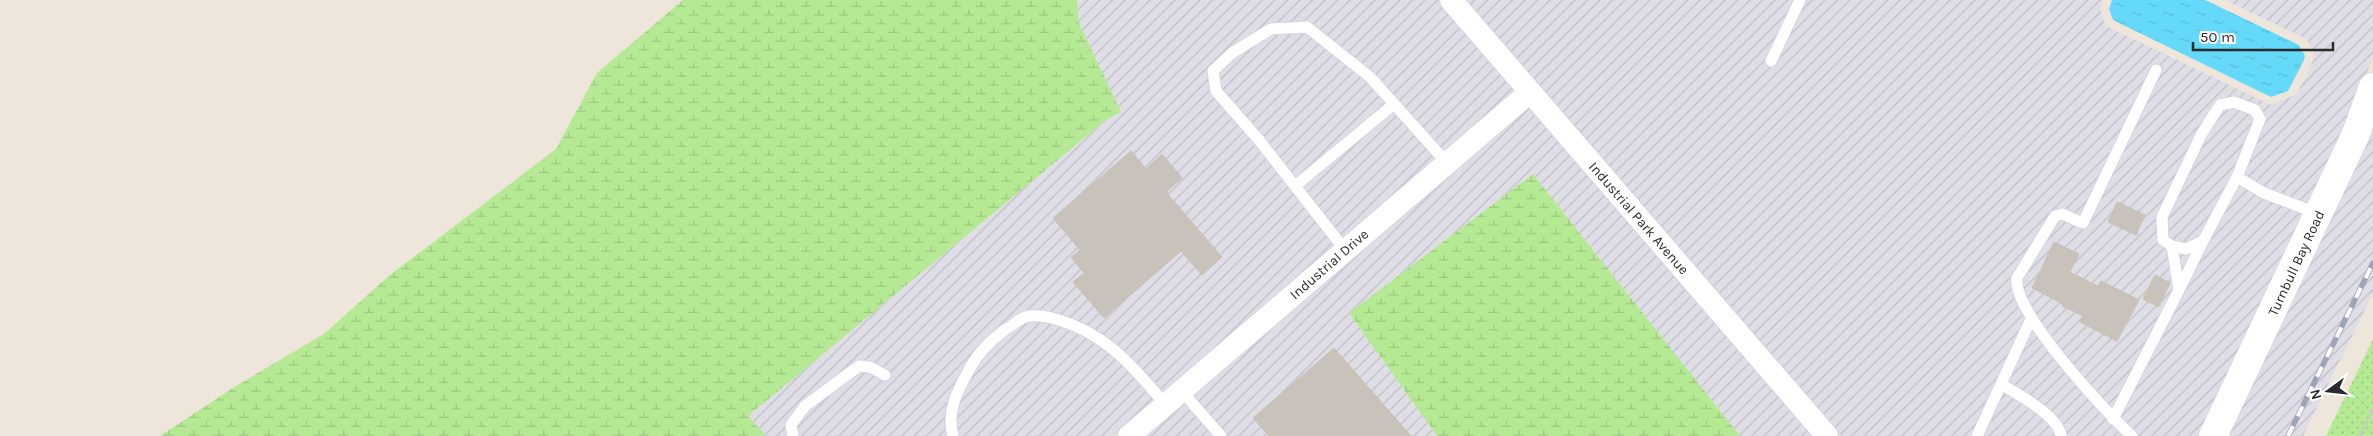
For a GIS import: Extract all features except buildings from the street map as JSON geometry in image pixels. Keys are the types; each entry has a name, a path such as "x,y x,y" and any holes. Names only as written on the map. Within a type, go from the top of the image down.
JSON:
{"street":[{"name":"Industrial Park Avenue","path":"1452,0 1827,436"},
{"name":"Turnbull Bay Road","path":"2213,436 2356,136 2373,87"},
{"name":"Industrial Drive","path":"1135,434 1173,397 1530,92"}],"lane":[{"path":"1771,61 1800,0"},
{"path":"1345,250 1259,140 1216,91 1213,71 1232,53 1271,29 1307,27 1370,77 1447,163"},
{"path":"2132,436 2114,419 2031,319 2015,287 2017,278 2055,216 2062,214 2083,223 2156,70"},
{"path":"2114,419 2203,241 2238,177 2260,120 2255,110 2234,102 2220,105 2162,217 2163,240 2172,246 2186,249 2203,241"},
{"path":"1295,186 1394,104"},
{"path":"2238,177 2264,192 2319,214"},
{"path":"2172,246 2179,290"},
{"path":"953,436 949,423 954,398 976,356 992,339 1025,317 1048,316 1074,324 1103,339 1132,366 1220,436"},
{"path":"1977,436 2031,319"},
{"path":"793,436 791,425 805,406 859,366 870,367 884,375"},
{"path":"2001,384 2041,410 2060,431 2061,436"}],"path":[{"path":"2360,436 2373,409"}],"shaded area":[{"path":"1077,0 1438,0 1515,91 1113,436 766,436 748,416 1106,120 1121,112 1079,23"},
{"path":"1466,0 2103,0 2100,9 2106,26 2271,105 2297,94 2312,63 2314,52 2306,39 2225,0 2373,0 2373,56 2345,133 2202,436 1841,436"},
{"path":"1528,106 1813,436 1740,436 1533,174 1349,313 1437,436 1143,436"},
{"path":"2373,118 2373,293 2303,436 2225,436"}],"green space":[{"path":"683,0 1077,0 1079,23 1121,112 1106,120 748,416 766,436 160,436 236,386 324,334 390,275 556,149 597,73"},
{"path":"1533,174 1740,436 1437,436 1349,313"},
{"path":"2373,339 2373,436 2326,436"}],"water":[{"path":"2112,0 2205,0 2299,45 2305,56 2304,60 2288,91 2271,97 2113,20 2109,9"}],"railway":[{"path":"2288,436 2373,263"}]}
